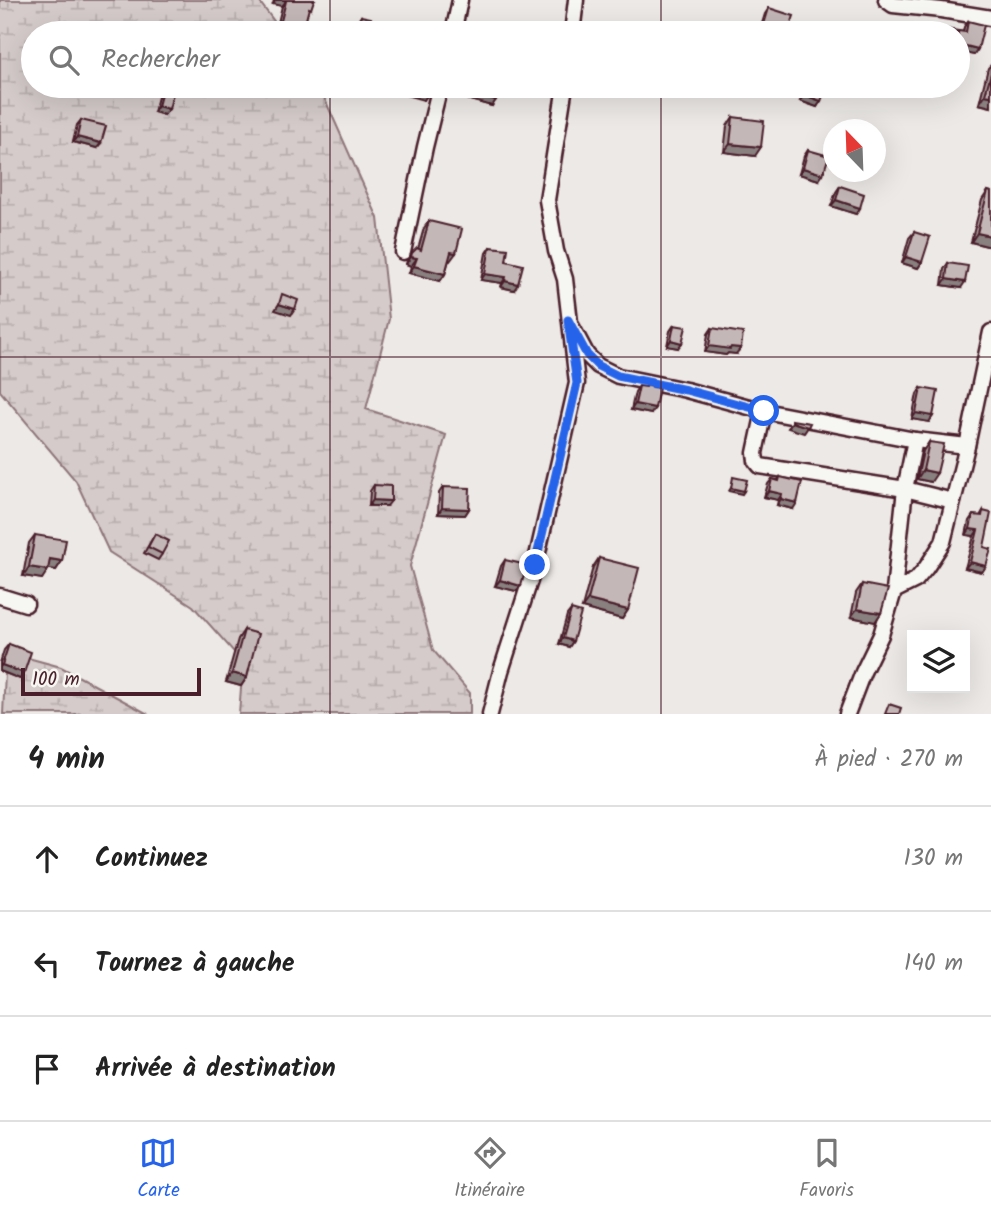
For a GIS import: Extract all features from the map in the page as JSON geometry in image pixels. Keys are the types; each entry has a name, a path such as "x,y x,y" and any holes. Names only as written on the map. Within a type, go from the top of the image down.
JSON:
{"street":[{"path":"456,21 460,0"},
{"path":"573,21 576,0"},
{"path":"886,0 893,5 941,9 991,18"},
{"path":"403,252 437,98"},
{"path":"489,714 535,565 577,383 565,279 556,251 547,200 563,98"},
{"path":"568,320 587,355 598,366 618,376 686,390 764,411 915,440 967,446"},
{"path":"894,591 916,580 943,542 991,332"},
{"path":"764,411 755,453 755,461 760,466 905,489 953,501"},
{"path":"847,714 881,635 894,591 905,489 915,440"},
{"path":"0,596 26,604"}],"green space":[{"path":"0,0 258,0 274,21 21,21 21,98 324,98 378,218 389,319 366,409 446,435 410,566 433,650 470,693 470,714 239,714 243,662 193,606 109,552 76,481 0,391"},
{"path":"6,652 61,667 148,714 3,714"}],"building":[{"path":"284,0 314,0 306,21 281,21 286,1"},
{"path":"769,8 794,16 792,21 765,21"},
{"path":"361,16 371,18 370,21 360,21"},
{"path":"970,22 984,25 978,49 970,47"},
{"path":"991,73 991,96 985,95"},
{"path":"160,98 172,98 169,109 158,106"},
{"path":"733,117 764,121 761,147 730,144"},
{"path":"81,120 106,126 101,143 77,137"},
{"path":"808,150 823,154 823,174 803,168"},
{"path":"840,186 864,194 860,208 836,200"},
{"path":"988,191 991,192 991,236 977,233"},
{"path":"429,221 462,229 456,253 451,252 445,274 414,266 417,258 411,257 417,248 421,250"},
{"path":"914,232 930,237 922,262 906,257"},
{"path":"490,247 508,249 506,261 523,265 518,284 505,281 506,277 485,274"},
{"path":"948,263 968,266 965,282 946,279"},
{"path":"282,294 298,300 295,309 279,304"},
{"path":"674,325 686,327 682,343 671,340"},
{"path":"712,328 743,333 741,348 709,346"},
{"path":"639,386 659,388 655,408 635,404"},
{"path":"921,388 938,391 933,416 916,413"},
{"path":"792,420 810,423 808,427"},
{"path":"929,442 944,444 937,473 923,470"},
{"path":"733,477 747,480 744,491 731,488"},
{"path":"780,477 802,482 797,503 781,499 782,494 769,491 772,479 779,481"},
{"path":"374,485 391,486 391,501 373,500"},
{"path":"443,487 470,488 469,509 442,508"},
{"path":"983,511 991,513 984,547 991,549 986,566 970,562 978,530 970,529 973,515 982,516"},
{"path":"155,534 169,541 162,554 148,547"},
{"path":"35,535 66,540 62,561 50,559 48,570 29,567"},
{"path":"599,558 639,568 628,610 588,600"},
{"path":"505,560 527,565 521,586 500,580"},
{"path":"862,584 888,589 881,613 857,609"},
{"path":"571,610 581,613 573,641 563,638"},
{"path":"244,630 258,634 247,677 232,673"},
{"path":"9,644 31,652 24,673 2,665"},
{"path":"889,704 901,708 899,714 885,714"}],"route":[{"path":"535,565 577,383 568,320 587,355 598,366 618,376 686,390 764,411"}]}
